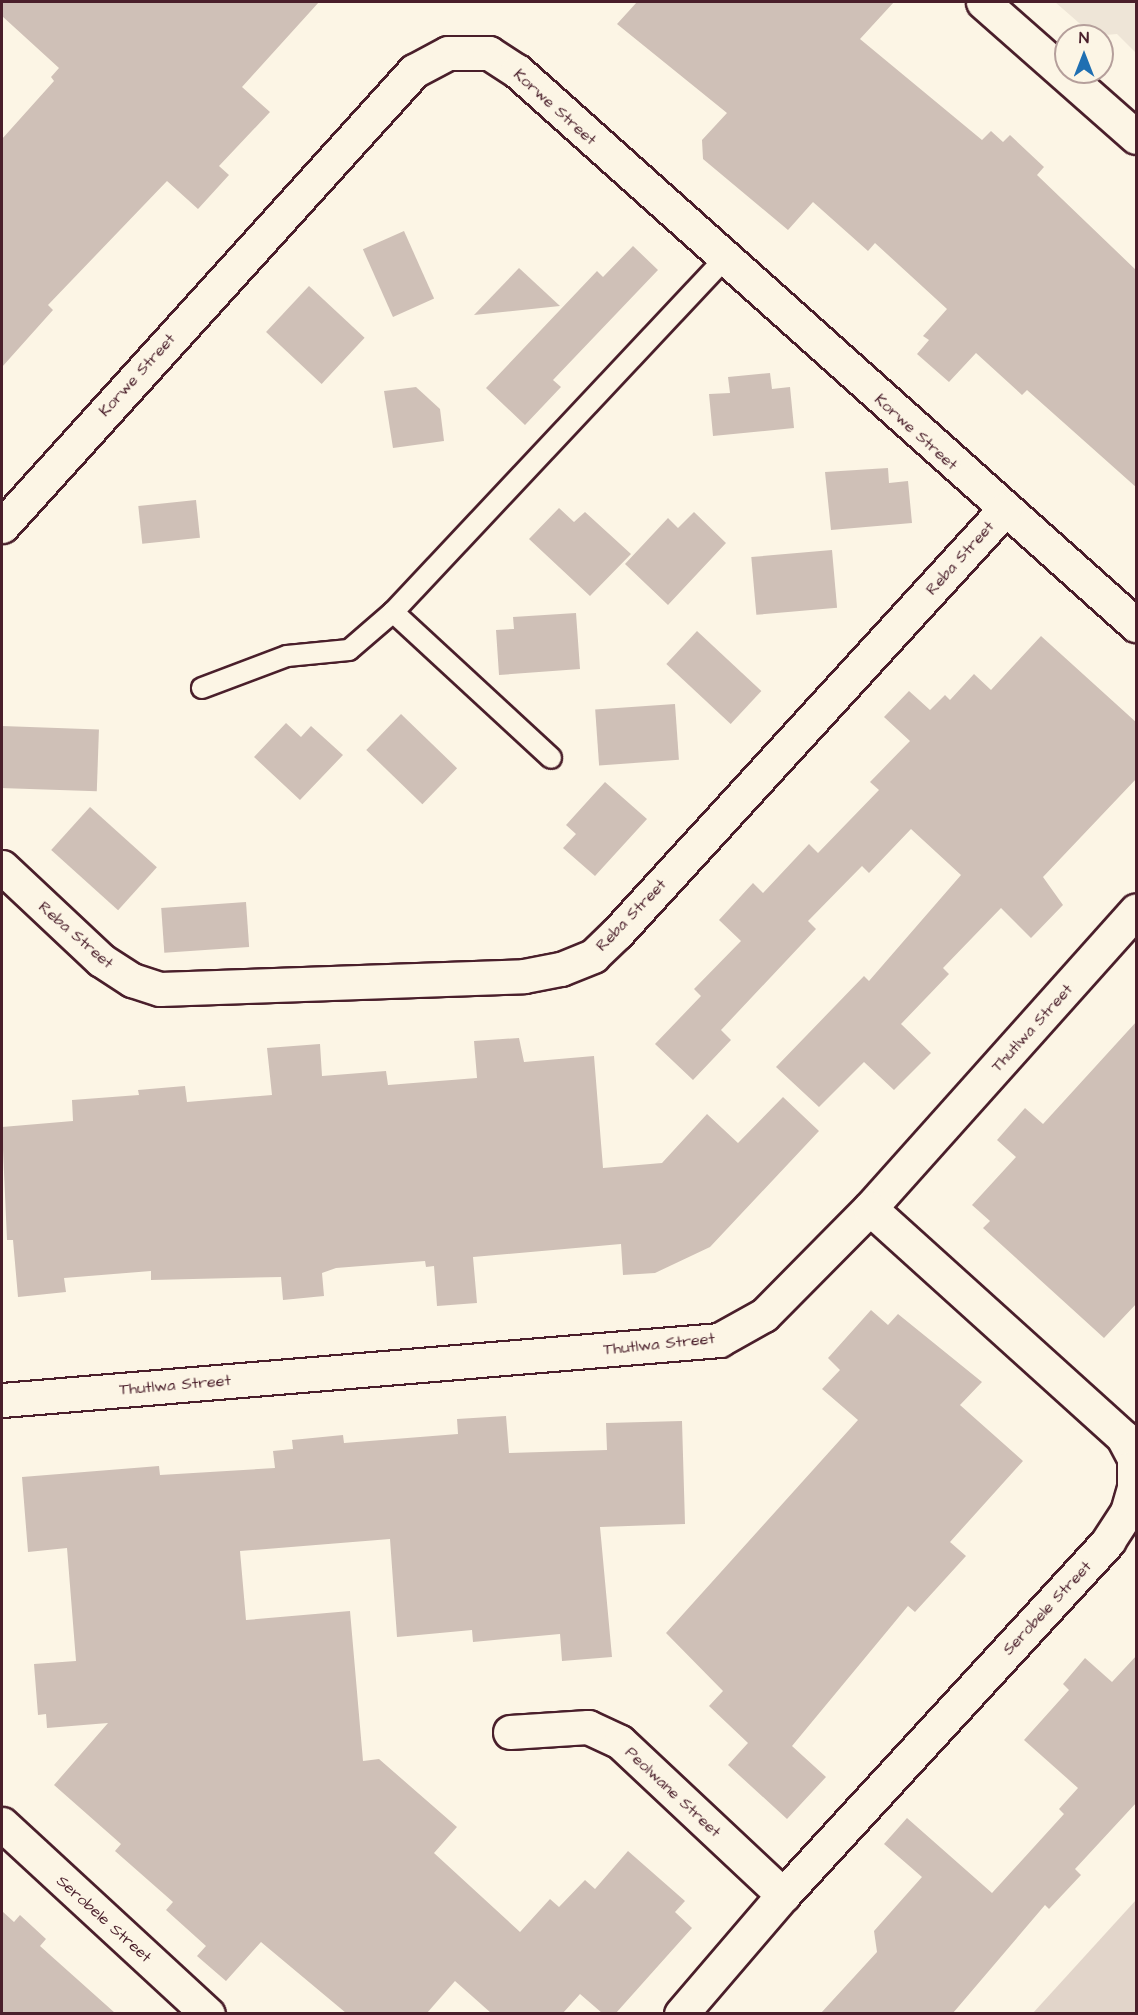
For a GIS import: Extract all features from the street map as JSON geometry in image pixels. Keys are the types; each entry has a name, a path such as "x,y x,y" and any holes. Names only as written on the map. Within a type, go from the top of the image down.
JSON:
{"street":[{"path":"983,2 1137,137"},
{"name":"Korwe Street","path":"2,526 414,71 448,53 489,53 517,71 724,260 1004,510 1137,625"},
{"name":"Reba Street","path":"2,867 101,960 132,980 160,989 524,976 561,969 593,956 617,933 1004,510"},
{"name":"Thutlwa Street","path":"2,1400 719,1340 764,1315 870,1208 1130,932"},
{"name":"Serobele Street","path":"681,2013 783,1895 1108,1541 1127,1512 1134,1487 1134,1458 1123,1437 870,1208"},
{"name":"Peolwane Street","path":"510,1732 588,1727 620,1742 783,1895"},
{"name":"Serobele Street","path":"2,1824 208,2013"}],"lane":[{"path":"202,688 287,656 349,650 393,612 724,260"},
{"path":"393,612 551,758"}],"shaded area":[{"path":"1055,2 1136,2 1136,53 1117,34 1114,34 1114,24 1080,24"},
{"path":"1136,1900 1136,2013 1033,2013"}],"building":[{"path":"2,2 319,2 242,87 270,112 219,166 229,175 198,209 167,181 48,305 53,310 2,367 2,139 54,81 51,77 59,68 2,16"},
{"path":"637,2 894,2 860,39 982,140 991,131 1003,142 1010,135 1044,167 1037,175 1137,271 1137,488 1027,390 1022,395 976,353 949,382 917,354 929,340 923,336 947,309 875,243 868,251 813,202 788,230 703,159 702,140 727,113 617,24"},
{"path":"404,231 434,299 393,317 363,249"},
{"path":"633,246 658,270 553,380 561,387 525,425 486,388 597,271 603,277"},
{"path":"519,268 560,306 474,315"},
{"path":"309,286 365,338 322,384 266,332"},
{"path":"770,373 772,389 790,387 794,428 713,436 709,394 730,393 728,377"},
{"path":"416,387 440,409 444,441 393,448 384,391"},
{"path":"888,468 889,483 908,481 912,523 831,530 825,472"},
{"path":"196,500 200,538 142,544 138,506"},
{"path":"559,508 574,522 585,512 631,554 590,596 529,539"},
{"path":"694,512 726,543 668,605 625,564 668,518 678,528"},
{"path":"832,550 837,608 756,615 751,557"},
{"path":"576,613 580,669 499,675 496,630 514,629 513,617"},
{"path":"697,631 761,691 731,724 666,664"},
{"path":"1041,636 1137,723 1137,778 1043,877 1063,905 1031,938 1001,908 943,968 949,974 901,1024 931,1053 894,1090 864,1062 819,1107 776,1067 864,976 869,981 961,875 911,829 869,873 862,866 808,921 816,929 721,1030 731,1040 693,1080 655,1044 701,996 694,989 741,941 719,920 753,883 763,893 809,844 818,853 879,790 870,782 910,741 884,717 909,691 930,710 945,695 950,700 974,674 991,690"},
{"path":"675,704 679,760 599,765 595,710"},
{"path":"401,714 457,768 422,804 366,750"},
{"path":"286,723 301,737 311,726 343,755 300,800 254,757"},
{"path":"2,726 99,729 97,791 2,788"},
{"path":"605,782 647,819 595,876 563,848 576,834 566,825"},
{"path":"90,807 157,867 118,910 51,850"},
{"path":"246,902 249,947 164,953 161,908"},
{"path":"1137,1021 1137,1303 1104,1338 983,1228 990,1221 972,1205 1016,1157 997,1140 1025,1108 1043,1124"},
{"path":"519,1038 524,1062 594,1056 603,1168 662,1163 707,1114 738,1143 783,1097 819,1131 710,1247 655,1273 623,1275 621,1244 473,1257 477,1303 437,1306 434,1266 426,1267 425,1261 336,1268 322,1273 324,1296 283,1300 281,1277 151,1280 151,1271 64,1278 66,1292 18,1297 13,1240 7,1240 2,1127 73,1121 72,1100 139,1095 138,1090 185,1086 187,1102 272,1095 267,1048 320,1044 322,1076 386,1071 388,1085 477,1078 474,1041"},
{"path":"871,1310 888,1325 898,1314 982,1382 960,1405 1023,1461 950,1542 966,1556 915,1612 908,1606 792,1746 826,1777 787,1819 728,1765 748,1743 709,1706 723,1691 666,1633 858,1420 822,1389 840,1370 828,1358"},
{"path":"506,1416 509,1453 607,1450 606,1423 682,1421 685,1524 600,1527 612,1657 562,1661 560,1634 473,1642 472,1630 397,1637 390,1539 240,1551 246,1620 350,1611 363,1761 379,1759 457,1827 434,1853 520,1932 550,1899 559,1907 585,1880 595,1889 628,1851 685,1901 675,1912 692,1928 616,2013 602,2013 580,1994 563,2013 491,2013 455,1981 427,2013 346,2013 261,1942 226,1981 197,1956 206,1946 166,1910 173,1902 115,1851 121,1844 54,1785 108,1723 47,1728 46,1714 38,1715 34,1664 76,1661 67,1548 28,1552 22,1477 159,1466 160,1475 275,1468 273,1451 293,1449 292,1440 343,1435 344,1443 458,1434 457,1419"},
{"path":"1137,1655 1137,1802 1075,1869 1081,1875 1049,1909 1045,1905 953,2013 821,2013 877,1952 874,1931 922,1877 884,1844 907,1818 992,1893 1064,1814 1059,1809 1078,1788 1024,1740 1069,1690 1063,1684 1085,1658 1112,1682"},
{"path":"2,1911 14,1922 20,1915 46,1939 40,1946 115,2013 2,2013"}]}
